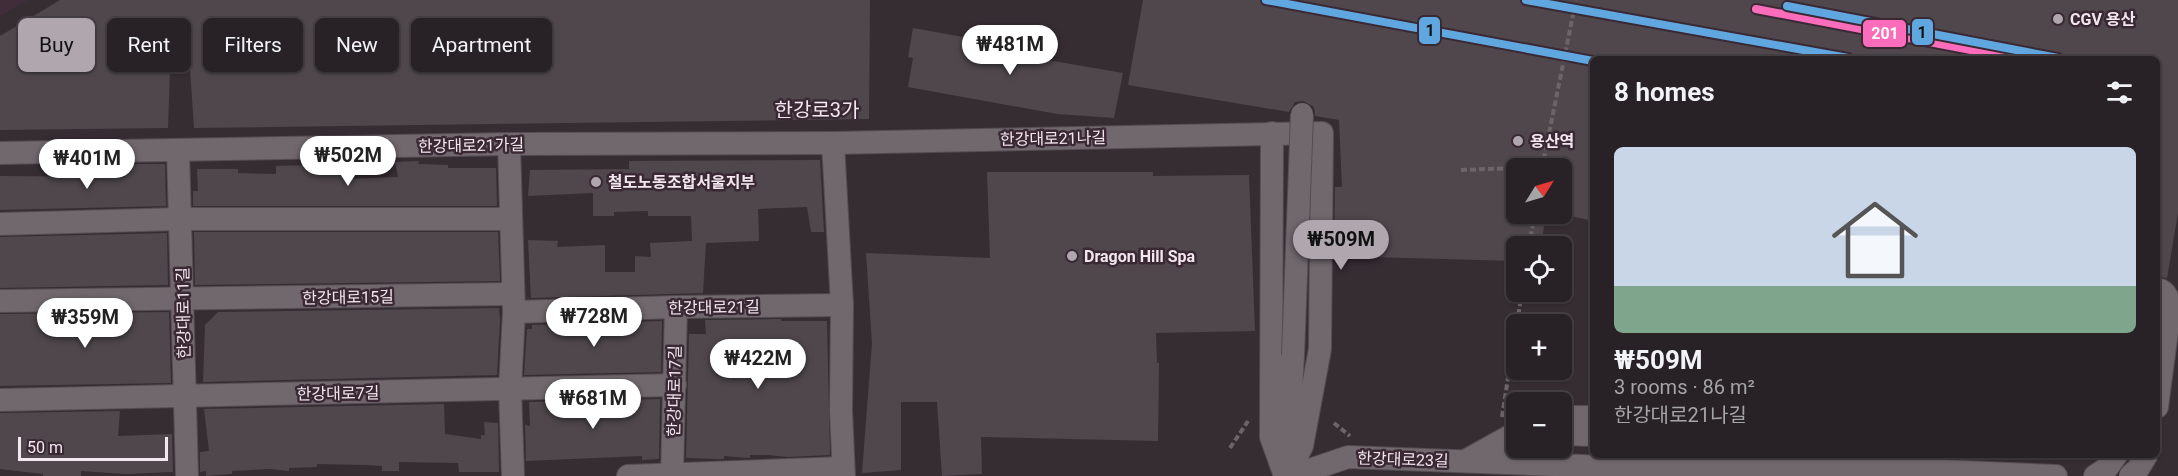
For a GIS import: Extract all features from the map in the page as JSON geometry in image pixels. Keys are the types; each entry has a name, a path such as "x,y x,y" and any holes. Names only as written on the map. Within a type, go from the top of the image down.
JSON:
{"street":[{"path":"1286,476 1302,114"},
{"path":"1272,133 1271,437 1286,476"},
{"name":"한강대로21나길","path":"833,143 1322,133 1320,349 1302,446 1286,476"},
{"path":"628,476 844,472 841,411 842,305 833,143"},
{"name":"한강대로21가길","path":"0,153 509,144 833,143"},
{"path":"509,144 513,303 510,389 513,476"},
{"name":"한강대로11길","path":"178,150 187,476"},
{"path":"0,224 180,219 511,219"},
{"path":"2160,290 2167,296 2161,305 2160,330"},
{"path":"0,301 183,299"},
{"name":"한강대로15길","path":"183,299 513,303"},
{"name":"한강대로21길","path":"513,303 676,307 842,305"},
{"name":"한강대로17길","path":"672,475 676,307"},
{"name":"한강대로7길","path":"0,400 675,386"},
{"path":"1572,417 1590,417"},
{"path":"1463,462 1506,434"},
{"path":"1572,434 1590,435"},
{"name":"한강대로23길","path":"1292,476 1348,457 1595,471 1890,470 2056,476"},
{"path":"1822,458 1846,471"},
{"path":"1890,470 1916,458"},
{"path":"2095,476 2107,468 2114,458"},
{"path":"2130,476 2138,469 2145,458"}],"path":[{"path":"1544,158 1576,0"},
{"path":"1461,170 1506,168"},
{"path":"1230,448 1248,421"},
{"path":"1334,423 1354,439"}],"shaded area":[{"path":"0,0 28,0 0,16"}],"building":[{"path":"60,0 870,0 869,119 194,128 190,72 191,18 107,18 107,72 170,72 168,128 0,130 0,36 18,25 18,72 95,72 95,18 30,18"},
{"name":"용산역","path":"1143,0 2178,0 2178,213 2167,278 2160,277 2160,56 1590,56 1590,220 1572,216 1572,158 1506,158 1506,224 1544,224 1543,236 1506,236 1506,261 1334,256 1335,187 1342,187 1339,120 1315,116 1314,107 1303,101 1295,102 1289,112 1128,85"},
{"path":"913,28 1037,50 1036,58 1123,73 1114,118 1057,114 908,87 913,58 908,57"},
{"path":"820,160 824,232 811,232 807,207 758,209 759,241 706,243 703,293 531,298 528,240 558,241 557,247 605,245 605,272 635,272 635,256 651,257 650,243 692,241 691,216 648,216 648,211 614,212 614,216 593,216 593,193 528,196 530,170 629,169 629,161"},
{"path":"418,161 419,164 448,165 448,168 496,168 497,206 193,206 193,191 198,191 197,169 238,169 238,173 276,174 276,166 346,164 346,179 398,177 395,162"},
{"path":"124,164 165,164 166,206 0,210 0,176 125,177"},
{"path":"987,172 1153,172 1153,176 1249,175 1255,331 1156,333 1157,363 1159,363 1158,441 981,437 982,474 942,476 937,402 901,402 901,470 862,473 872,343 866,253 990,258"},
{"path":"194,232 498,232 500,281 195,285"},
{"path":"167,233 168,285 0,288 0,237"},
{"path":"499,308 497,375 203,382 205,325 218,312"},
{"path":"169,312 171,383 0,386 0,314"},
{"path":"781,319 781,321 827,321 830,455 686,458 689,334 706,334 705,320"},
{"path":"662,321 661,372 524,375 527,329 532,329 532,325"},
{"path":"660,399 659,459 642,460 642,456 526,461 525,425 530,426 529,402"},
{"path":"444,404 445,434 481,439 481,435 485,435 484,422 498,423 499,472 459,472 458,463 399,462 399,471 382,471 382,466 317,464 317,467 289,468 289,471 270,469 232,471 232,474 206,476 206,471 200,472 200,452 209,451 204,409"},
{"path":"120,411 118,436 172,434 173,472 126,474 81,471 81,476 43,476 43,474 0,469 0,413"}],"transit line":[{"name":"1","path":"1266,0 1590,60"},
{"name":"1","path":"1526,0 1837,56"},
{"name":"1","path":"1787,6 2048,56"},
{"name":"201","path":"1756,9 2003,56"}],"place":[{"name":"CGV 용산","path":"2058,19"},
{"name":"용산역","path":"1518,141"},
{"name":"철도노동조합서울지부","path":"596,182"},
{"name":"Dragon Hill Spa","path":"1072,256"}],"district":[{"name":"한강로3가","path":"817,110"}]}
